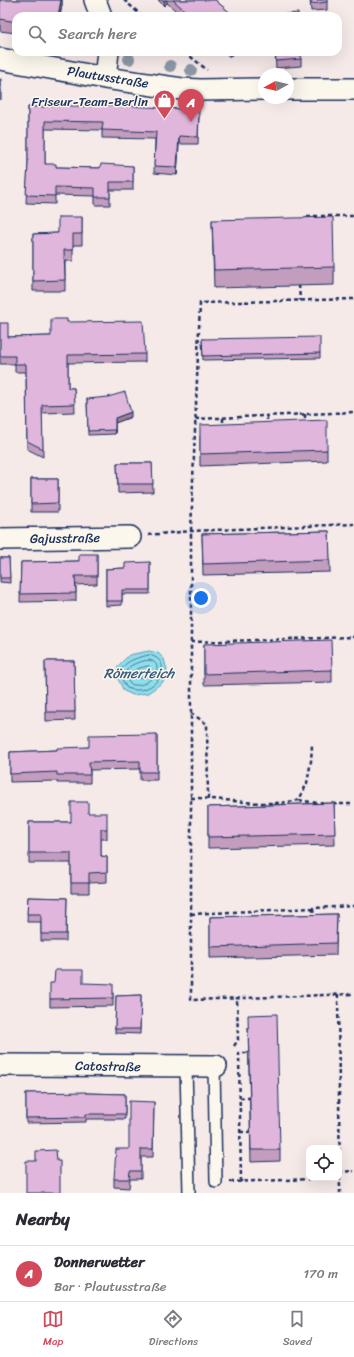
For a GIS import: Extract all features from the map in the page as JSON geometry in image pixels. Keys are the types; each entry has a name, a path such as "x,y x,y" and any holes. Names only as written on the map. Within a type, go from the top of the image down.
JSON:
{"street":[{"path":"95,0 100,12"},
{"path":"105,78 108,56"},
{"name":"Plautusstraße","path":"0,59 105,78 188,89 258,89"},
{"path":"294,89 354,88"},
{"name":"Gajusstraße","path":"0,539 130,537"},
{"name":"Catostraße","path":"0,1065 215,1066"}],"lane":[{"path":"215,1066 216,1182"},
{"path":"186,1067 189,1193"}],"path":[{"path":"124,0 138,12"},
{"path":"190,56 212,75"},
{"path":"306,223 305,216 354,216"},
{"path":"299,286 300,301"},
{"path":"354,299 200,303 191,531 191,1000 354,994"},
{"path":"195,419 354,412"},
{"path":"305,414 305,426"},
{"path":"266,416 266,428"},
{"path":"222,418 223,429"},
{"path":"130,537 222,529 354,524"},
{"path":"304,526 304,532"},
{"path":"265,528 266,533"},
{"path":"222,529 222,537"},
{"path":"191,642 354,637"},
{"path":"312,638 312,645"},
{"path":"267,640 268,647"},
{"path":"226,641 226,648"},
{"path":"191,713 207,724 208,798"},
{"path":"299,800 307,783 312,745"},
{"path":"191,798 208,798 253,804 273,804 299,800 354,804"},
{"path":"227,801 228,806"},
{"path":"312,802 313,809"},
{"path":"191,914 354,906"},
{"path":"313,908 314,920"},
{"path":"272,910 272,916"},
{"path":"338,994 339,1145"},
{"path":"234,1046 238,1040 237,998"},
{"path":"241,1182 239,1053 249,1053"},
{"path":"240,1098 250,1098"},
{"path":"240,1132 250,1132"},
{"path":"342,1172 354,1171"},
{"path":"216,1182 306,1179"},
{"path":"339,1181 340,1193"}],"water":[{"name":"Römerteich","path":"149,651 158,653 164,659 167,670 163,682 148,693 133,695 124,691 117,677 118,666 129,655"}],"building":[{"path":"0,0 61,0 59,12 12,12 12,21 0,19"},
{"path":"173,0 215,0 229,12 186,12"},
{"path":"311,0 327,0 327,2 311,4"},
{"path":"275,56 301,56 301,59 276,61"},
{"path":"1,79 1,100 0,100"},
{"path":"94,104 199,110 198,137 179,136 177,167 154,166 156,132 102,130 103,122 45,121 45,164 56,164 56,167 100,168 101,164 133,166 133,182 110,182 110,197 95,197 95,188 55,187 55,196 26,195 28,164 28,107 94,106"},
{"path":"58,217 82,217 82,234 73,234 73,250 64,250 65,280 33,281 33,234 58,233"},
{"path":"333,217 334,267 214,270 212,220"},
{"path":"51,319 67,319 67,322 143,321 145,354 68,355 68,388 74,388 75,404 42,405 43,449 27,441 26,364 15,364 15,356 0,356 0,323 8,323 8,337 51,336"},
{"path":"320,337 320,353 203,356 202,339"},
{"path":"125,392 131,412 115,418 115,430 88,431 87,399 108,397"},
{"path":"327,420 327,450 200,454 200,425"},
{"path":"117,463 152,463 153,484 118,484"},
{"path":"31,479 58,479 58,503 31,504"},
{"path":"329,531 330,560 203,564 202,534"},
{"path":"79,554 97,554 97,576 75,576 76,593 20,594 21,562 79,561"},
{"path":"0,558 9,558 10,578 0,578"},
{"path":"150,562 150,590 122,590 122,601 106,601 106,569 125,568 125,563"},
{"path":"331,640 332,670 204,674 204,644"},
{"path":"45,661 74,661 75,712 46,712"},
{"path":"157,734 157,772 140,772 140,761 89,762 90,775 57,775 57,772 10,774 10,752 89,747 89,735"},
{"path":"71,802 88,802 88,813 107,813 107,829 101,829 101,856 107,857 107,872 89,873 89,883 71,883 71,853 29,853 29,822 71,822"},
{"path":"334,803 335,834 208,837 208,807"},
{"path":"28,897 67,898 66,934 41,934 41,914 27,914"},
{"path":"337,914 336,943 210,947 210,917"},
{"path":"55,970 83,970 83,983 113,984 113,998 50,999 50,983 54,983"},
{"path":"141,995 140,1029 115,1029 116,996"},
{"path":"277,1014 280,1150 251,1150 248,1015"},
{"path":"86,1092 125,1094 125,1114 86,1114 86,1117 26,1118 26,1093"},
{"path":"129,1101 154,1102 153,1149 141,1149 141,1171 130,1171 129,1179 114,1179 116,1149 129,1149"},
{"path":"56,1150 57,1161 60,1161 60,1193 26,1193 26,1161 36,1161 36,1151"}],"place":[{"name":"Friseur-Team-Berlin","path":"164,120"},
{"name":"Donnerwetter","path":"191,122"}]}
